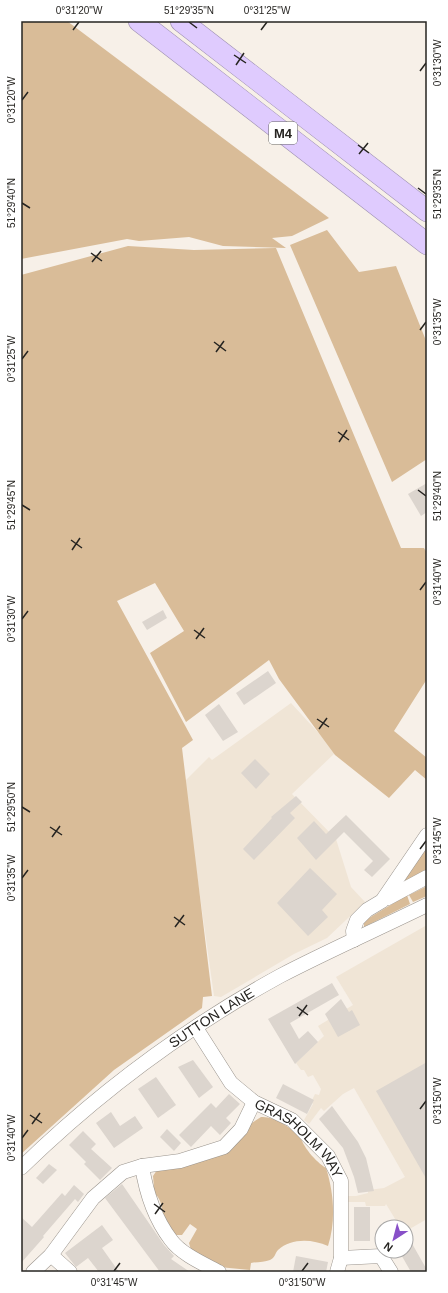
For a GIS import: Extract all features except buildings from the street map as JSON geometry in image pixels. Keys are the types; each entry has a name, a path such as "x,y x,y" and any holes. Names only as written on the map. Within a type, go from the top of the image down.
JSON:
{"highway":[{"name":"M4","path":"139,21 427,244"},
{"name":"M4","path":"181,21 427,211"}],"street":[{"path":"382,901 426,840"},
{"path":"354,940 353,932 357,920 367,910 427,877"},
{"name":"SUTTON LANE","path":"21,1168 56,1134 109,1090 196,1028 280,977 427,905"},
{"name":"GRASHOLM WAY","path":"196,1028 231,1083 254,1102 292,1120 328,1156 341,1181 341,1258 337,1272"},
{"path":"33,1272 51,1255 93,1198 123,1172 142,1166 180,1161 224,1148 241,1129 254,1102"},
{"path":"142,1166 145,1186 154,1210 171,1241 194,1259 219,1272"},
{"path":"51,1255 70,1272"},
{"path":"341,1258 381,1256 391,1272"}],"shaded area":[{"path":"21,21 67,21 329,218 292,236 272,238 286,248 223,246 189,237 139,241 127,239 21,259"},
{"path":"327,230 359,272 396,266 427,343 427,459 392,482 290,245"},
{"path":"128,246 194,250 276,248 401,548 424,548 427,553 427,679 394,731 427,758 427,780 415,770 389,798 335,755 279,679 269,660 186,722 150,653 184,631 155,583 117,601 193,740 182,748 212,996 203,997 202,1008 114,1070 21,1154 21,275"},
{"path":"291,703 336,752 292,794 336,839 351,887 365,902 327,938 294,954 221,997 214,996 184,782 209,757 212,760"},
{"path":"423,850 427,852 427,872 400,885"},
{"path":"427,886 427,896 413,902 409,895"},
{"path":"407,895 410,904 364,927 364,921"},
{"path":"427,925 427,1219 414,1226 414,1219 395,1219 386,1204 385,1206 366,1206 365,1202 347,1202 348,1196 356,1196 368,1193 368,1190 384,1188 405,1177 354,1088 343,1094 324,1111 321,1108 309,1124 304,1120 313,1104 311,1102 315,1094 319,1095 321,1089 313,1075 308,1077 304,1070 301,1070 296,1063 324,1036 318,1026 353,1005 336,977"},
{"path":"261,1117 276,1120 300,1135 310,1153 326,1168 331,1187 333,1207 331,1236 328,1246 309,1241 289,1243 278,1250 270,1260 251,1263 250,1270 219,1267 191,1250 189,1243 197,1229 190,1224 182,1235 175,1235 161,1216 161,1202 151,1188 154,1187 153,1176 157,1170 191,1163"}]}
